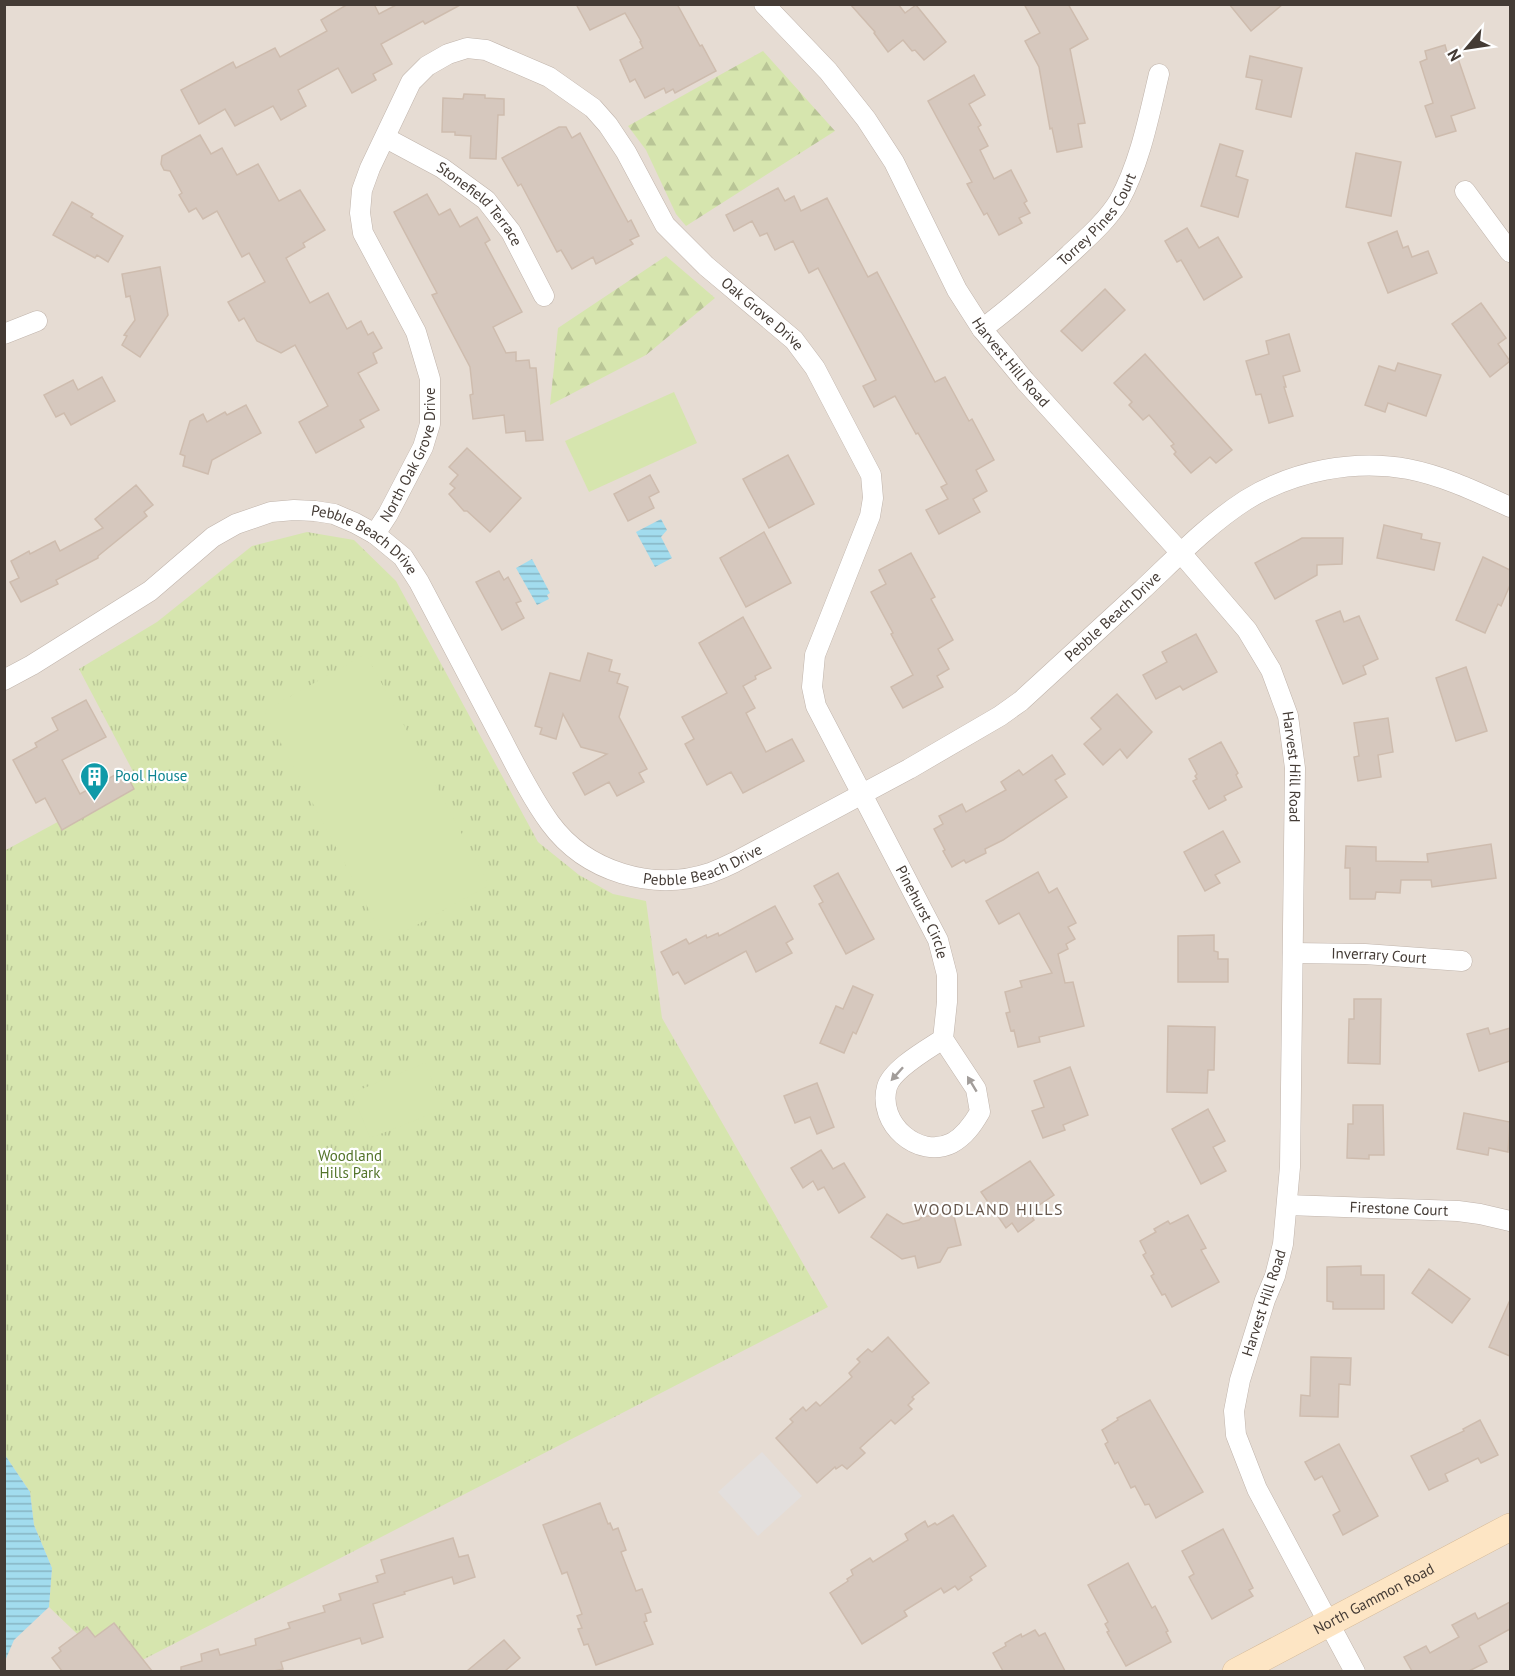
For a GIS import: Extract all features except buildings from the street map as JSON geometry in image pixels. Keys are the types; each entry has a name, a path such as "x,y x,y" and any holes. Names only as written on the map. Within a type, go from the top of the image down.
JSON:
{"main road":[{"name":"North Gammon Road","path":"1236,1671 1510,1527"}],"street":[{"name":"Harvest Hill Road","path":"764,4 828,71 866,119 894,162 957,290 982,329 1025,381 1181,553 1246,630 1271,670 1288,716 1295,768 1290,1167 1283,1244 1275,1276 1265,1300 1237,1389 1234,1411 1236,1435 1257,1489 1354,1671"},
{"name":"Oak Grove Drive","path":"386,138 411,82 428,66 448,54 467,48 486,50 549,77 593,108 608,125 626,152 665,225 678,240 794,340 815,368 871,475 873,498 870,516 826,625 815,655 812,672 816,706 863,794"},
{"name":"Torrey Pines Court","path":"982,329 1017,303 1082,243 1118,202 1130,178 1159,74"},
{"name":"Stonefield Terrace","path":"386,138 442,168 486,200 511,232 544,296"},
{"name":"North Oak Grove Drive","path":"375,534 423,447 430,424 430,380 425,357 416,332 363,232 360,213 362,190 370,168 386,138"},
{"path":"1465,191 1510,252"},
{"path":"4,334 37,321"},
{"name":"Pebble Beach Drive","path":"4,680 150,591 213,537 236,524 271,512 294,510 334,514 375,534 403,557 419,582 529,790 550,824 567,843 588,859 609,870 632,877 660,880 691,878 735,862 909,770 1007,711 1210,527 1245,501 1268,488 1336,467 1378,466 1408,469 1445,478 1510,507"},
{"name":"Pinehurst Circle","path":"863,794 938,940 947,975 943,1039"},
{"name":"Inverrary Court","path":"1293,953 1365,954 1462,961"},
{"path":"943,1039 976,1089 980,1112 970,1129 953,1143 936,1148 919,1146 903,1136 892,1122 887,1103 887,1085 900,1069 943,1039"},
{"name":"Firestone Court","path":"1287,1205 1458,1211 1510,1221"}],"shaded area":[{"path":"5,5 1510,5 1510,1671 5,1672"},
{"path":"762,1452 802,1496 758,1536 718,1492"}],"green space":[{"path":"763,51 835,131 686,226 676,214 646,150 628,126"},
{"path":"666,256 715,298 646,355 550,405 558,328"},
{"path":"674,392 697,443 589,492 565,441"},
{"name":"Woodland Hills Park","path":"307,532 354,540 396,581 538,842 579,875 613,894 646,901 662,1018 828,1307 121,1671 116,1671 49,1607 52,1568 34,1525 30,1492 5,1455 4,851 137,779 79,669 157,622 252,546"},
{"path":"366,654 489,885 386,942 264,711"},
{"path":"425,1063 444,1109 370,1138 352,1093"}],"water":[{"path":"661,519 667,530 661,537 672,558 655,567 636,532"},
{"path":"532,559 550,593 547,595 549,599 537,605 516,568"},
{"path":"5,1455 30,1492 34,1525 52,1568 49,1607 14,1640 5,1661"}],"place":[{"name":"Pool House","path":"94,802"}],"district":[{"name":"WOODLAND HILLS","path":"989,1209"}]}
